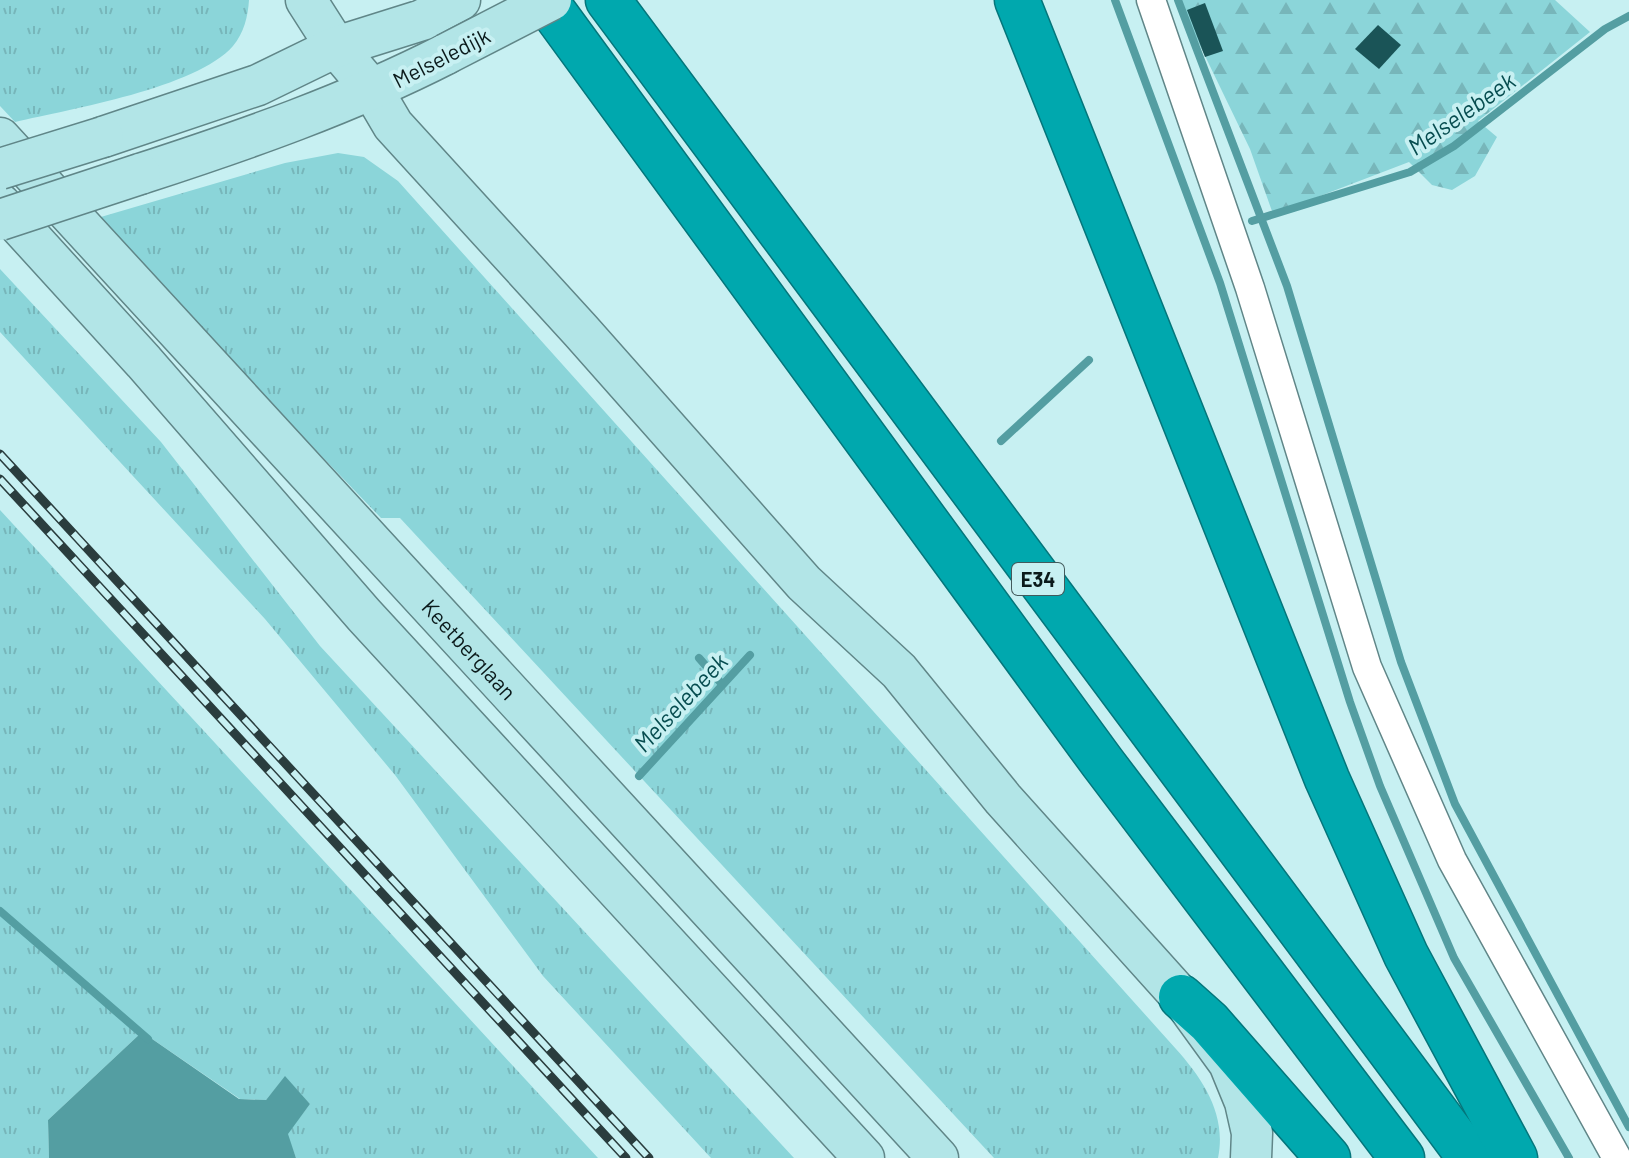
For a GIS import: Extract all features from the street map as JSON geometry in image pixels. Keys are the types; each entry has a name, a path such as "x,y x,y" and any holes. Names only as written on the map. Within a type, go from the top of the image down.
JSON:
{"highway":[{"name":"E34","path":"545,0 1102,762 1402,1158"},
{"name":"E34","path":"608,0 1470,1158"},
{"path":"1017,0 1327,779 1406,955 1515,1158"},
{"path":"1181,997 1209,1022 1328,1158"}],"main road":[{"path":"293,0 296,40 293,68"},
{"path":"306,0 336,47 373,91 393,125 804,583 899,671 1003,799 1181,997 1229,1063 1252,1133 1251,1158"},
{"name":"Melseledijk","path":"0,169 258,85 336,47 422,20 460,0"},
{"name":"Melseledijk","path":"0,220 257,136 373,91 551,0"},
{"path":"373,91 380,60 422,20"},
{"name":"Keetberglaan","path":"0,138 938,1158"},
{"path":"0,204 144,362 364,615 864,1158"}],"street":[{"path":"1151,0 1250,288 1367,667 1452,860 1617,1158"}],"green space":[{"path":"0,0 249,0 245,24 233,46 215,61 191,74 131,95 15,122 0,106"},
{"path":"1178,0 1555,0 1590,32 1478,121 1497,137 1475,176 1452,190 1432,185 1409,162 1273,214 1250,149"},
{"path":"338,153 364,157 398,181 1176,1049 1204,1085 1216,1113 1220,1142 1218,1158 994,1158 400,518 381,518 94,219 285,163"},
{"path":"0,269 161,442 320,646 794,1158 711,1158 543,976 395,775 265,619 0,332"},
{"path":"0,510 598,1158 296,1158 287,1134 310,1104 285,1077 266,1100 240,1099 142,1032 48,1120 49,1158 0,1158"}],"shaded area":[{"path":"142,1032 239,1099 266,1100 285,1076 310,1104 288,1134 296,1158 49,1158 48,1120"}],"building":[{"path":"1205,3 1223,51 1205,57 1187,10"},
{"path":"1378,25 1401,45 1379,69 1355,49"}],"waterway":[{"path":"1115,0 1220,283 1350,702 1380,786 1454,958 1569,1158"},
{"path":"1178,0 1287,286 1401,662 1455,804 1629,1127"},
{"name":"Melselebeek","path":"1252,221 1410,172 1454,146 1605,29 1629,16"},
{"name":"Melselebeek","path":"1001,441 1089,360"},
{"name":"Melselebeek","path":"639,776 750,655"},
{"path":"699,658 721,683"},
{"path":"0,911 148,1039"}],"railway":[{"path":"0,454 649,1158"},
{"path":"0,479 626,1158"}]}
